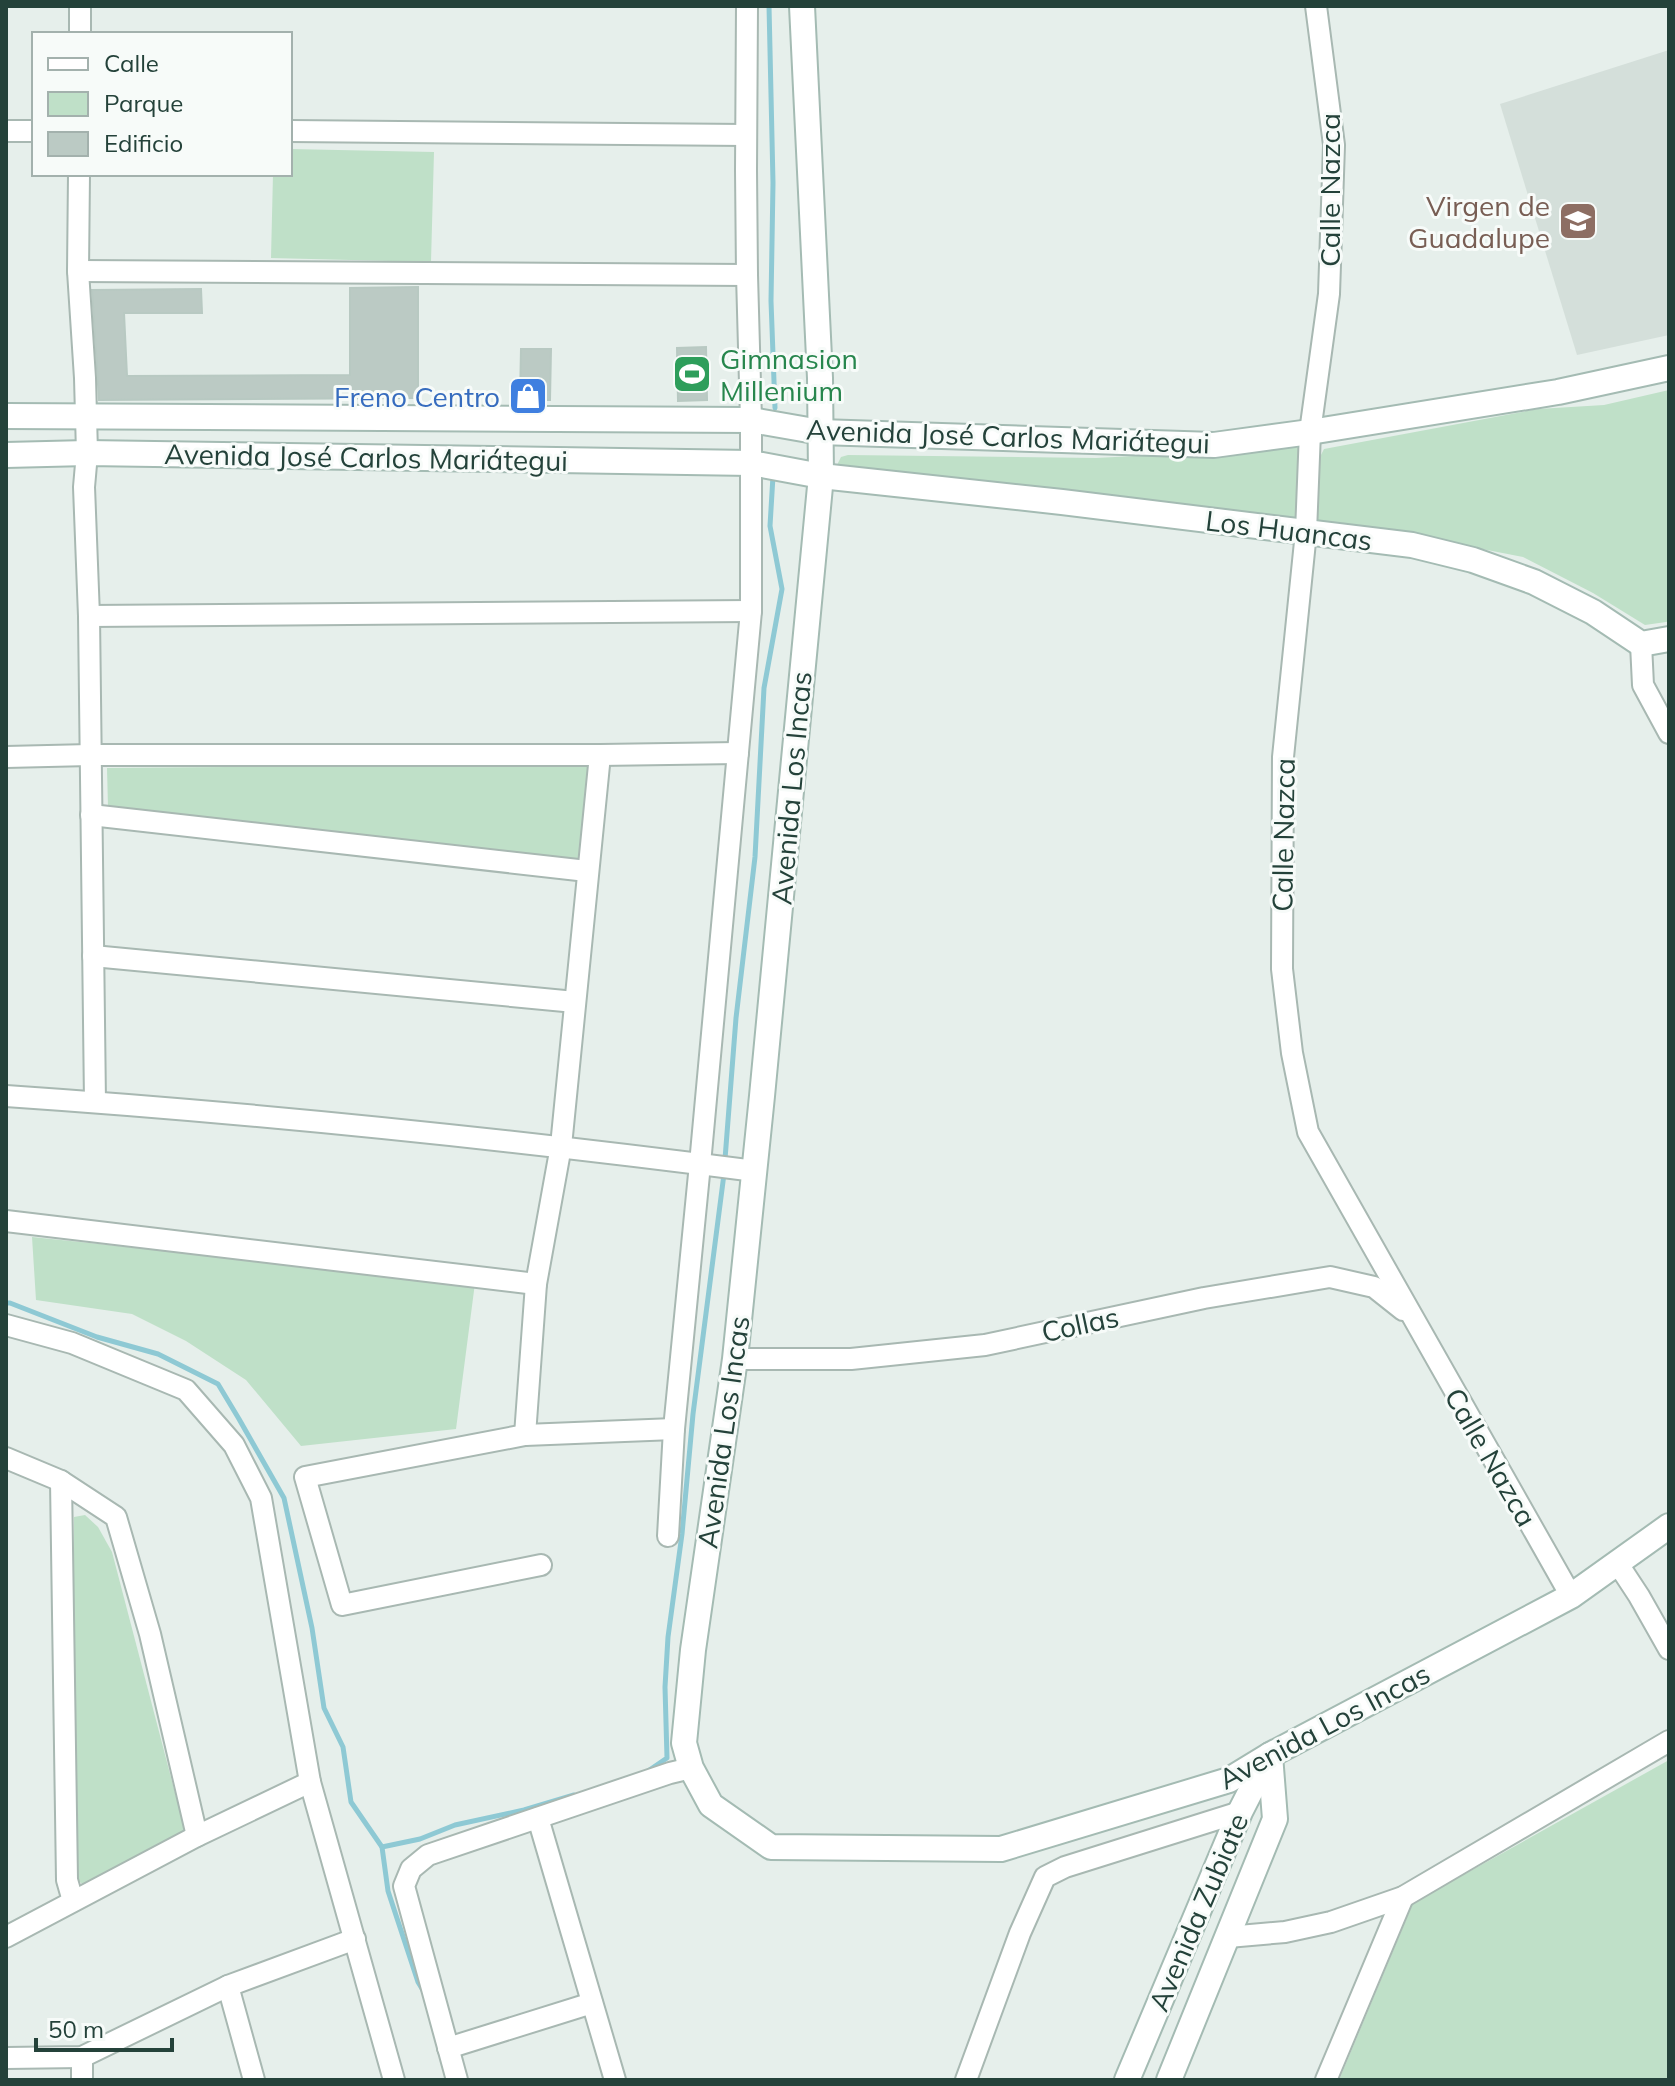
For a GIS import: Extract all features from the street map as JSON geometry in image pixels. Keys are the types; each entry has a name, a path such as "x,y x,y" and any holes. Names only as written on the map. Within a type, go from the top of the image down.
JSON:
{"street":[{"path":"80,6 80,32"},
{"path":"668,1536 674,1429 751,611 747,6"},
{"name":"Avenida Los Incas","path":"802,6 820,378 821,476 735,1359 693,1650 684,1743 691,1768 711,1805 771,1847 1001,1849 1229,1780 1270,1755 1571,1596 1669,1526"},
{"name":"Calle Nazca","path":"1316,6 1334,145 1329,294 1310,432 1306,532 1283,757 1282,969 1292,1053 1308,1132 1571,1596"},
{"path":"6,131 32,131"},
{"path":"292,131 746,135"},
{"path":"79,176 78,271 87,453 84,487 89,616 95,1102"},
{"path":"78,271 747,275"},
{"name":"Avenida José Carlos Mariátegui","path":"6,416 751,420 820,432 1214,445 1558,392 1669,368"},
{"name":"Avenida José Carlos Mariátegui","path":"6,455 87,453 751,463 821,476"},
{"name":"Los Huancas","path":"821,476 1412,545 1473,560 1534,582 1581,606 1641,644"},
{"path":"89,616 751,611"},
{"path":"1669,639 1641,644 1643,685 1669,733"},
{"path":"6,757 738,753"},
{"path":"525,1435 536,1284 561,1146 600,755"},
{"path":"91,815 587,871"},
{"path":"93,956 575,1002"},
{"path":"6,1096 561,1146 755,1171"},
{"path":"6,1221 536,1284"},
{"name":"Collas","path":"735,1359 851,1359 985,1345 1204,1298 1330,1277 1374,1287 1412,1318"},
{"path":"6,1325 72,1343 186,1390 234,1445 261,1498 310,1782 394,2080"},
{"path":"541,1565 342,1605 305,1477 525,1435 674,1429"},
{"path":"6,1458 61,1481 116,1517 150,1634 197,1836"},
{"path":"61,1481 67,1880 73,1901"},
{"path":"1618,1564 1669,1649"},
{"path":"1228,1937 1285,1932 1316,1925 1403,1897 1669,1741"},
{"name":"Avenida Zubiate","path":"1127,2080 1240,1812 1270,1755"},
{"name":"Avenida Zubiate","path":"1169,2080 1275,1819 1270,1755"},
{"path":"457,2080 404,1886 411,1869 428,1855 691,1768"},
{"path":"6,1937 197,1836 310,1782"},
{"path":"966,2080 1020,1933 1045,1877 1065,1867 1240,1812"},
{"path":"538,1818 615,2080"},
{"path":"1326,2080 1403,1897"},
{"path":"6,2058 82,2057 228,1986 355,1939"},
{"path":"228,1986 254,2080"},
{"path":"448,2048 592,2003"},
{"path":"82,2057 82,2080"}],"shaded area":[{"path":"1669,50 1669,335 1577,355 1500,104"}],"green space":[{"path":"292,149 434,152 431,262 271,258 273,176 292,176"},
{"path":"1669,390 1669,621 1645,625 1593,593 1523,557 1441,541 1319,528 1312,511 1316,465 1324,449 1538,409 1604,405"},
{"path":"1303,447 1294,537 840,470 837,465 841,457 848,455 1096,458"},
{"path":"590,764 581,865 108,807 107,768"},
{"path":"32,1237 475,1283 456,1429 301,1446 246,1380 186,1341 132,1314 36,1300"},
{"path":"85,1515 98,1527 112,1552 185,1831 92,1883 82,1884 74,1867 74,1517"},
{"path":"1669,1760 1669,2080 1339,2080 1413,1903"}],"building":[{"path":"418,287 418,398 99,400 92,290 201,289 202,313 124,313 127,376 350,375 350,288"},
{"name":"Gimnasion Millenium","path":"706,347 707,400 678,401 677,348"},
{"path":"521,349 551,349 550,400 520,400"}],"waterway":[{"path":"769,6 773,183 771,301 775,408"},
{"path":"725,1159 736,1018 755,857 764,688 782,589 770,526 773,476"},
{"path":"648,1771 667,1758 665,1687 668,1637 724,1174"},
{"path":"6,1303 97,1337 158,1354 218,1384 284,1498 312,1628 324,1708 343,1747 351,1802 382,1847 388,1891 424,1992"},
{"path":"382,1847 574,1795"}],"place":[{"name":"Virgen de Guadalupe","path":"1578,221"},
{"name":"Gimnasion Millenium","path":"692,374"},
{"name":"Freno Centro","path":"528,396"}]}
